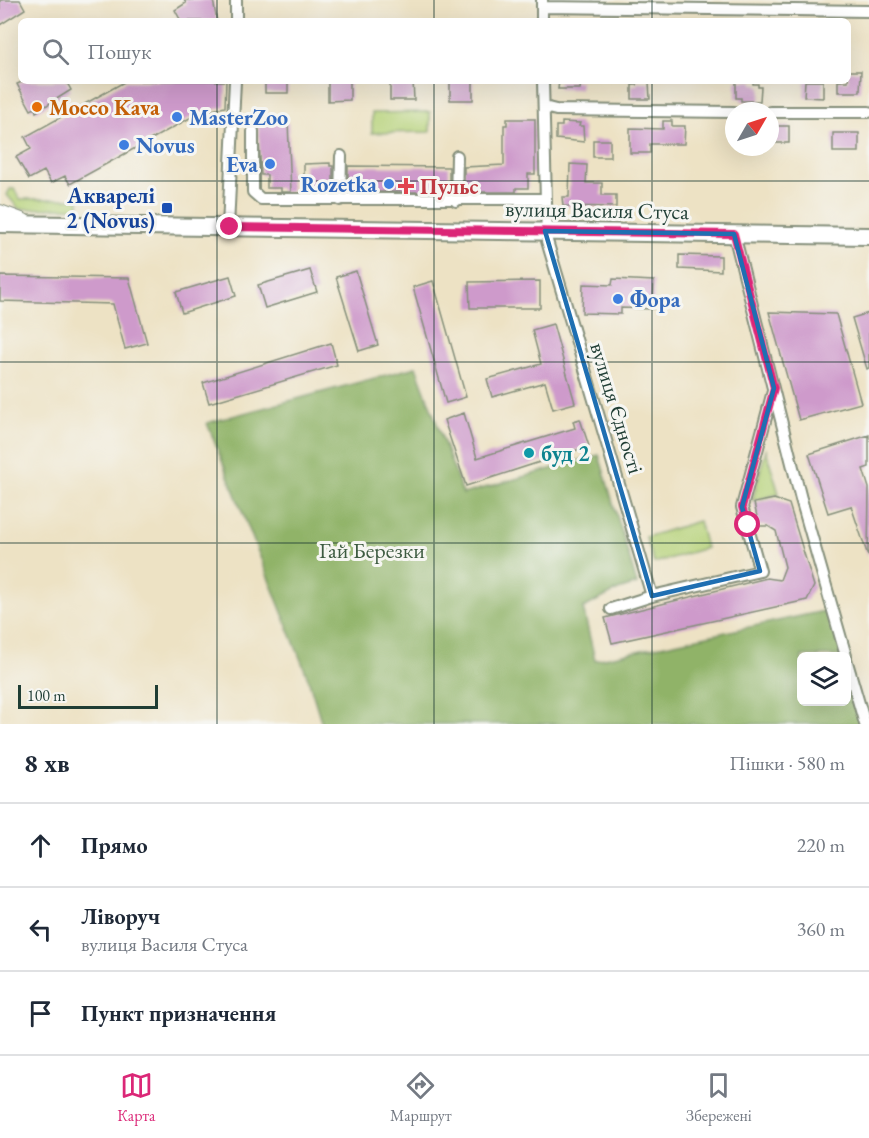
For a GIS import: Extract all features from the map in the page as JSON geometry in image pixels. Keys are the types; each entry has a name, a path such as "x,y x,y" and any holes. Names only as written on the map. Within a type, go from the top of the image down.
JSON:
{"main road":[{"name":"вулиця Василя Стуса","path":"0,224 869,236"}],"street":[{"path":"236,0 236,18"},
{"path":"542,3 869,11"},
{"path":"228,227 235,84"},
{"name":"вулиця Єдності","path":"543,84 545,231 652,596"},
{"path":"544,107 555,110 725,112"},
{"path":"779,112 869,112"},
{"path":"253,131 253,192 261,199 456,201 544,199"},
{"path":"340,200 341,156"},
{"path":"456,201 457,156"},
{"path":"0,212 38,225"},
{"path":"734,234 801,499 844,652"},
{"path":"611,609 652,596 760,571 742,507 774,388"},
{"path":"851,675 865,724"}],"highlighted area":[{"path":"545,231 734,234 774,388 742,507 760,571 652,596"}],"green space":[{"path":"430,112 430,132 372,133 372,113"},
{"path":"10,189 14,189 20,199 79,199 79,208 19,209 7,195"},
{"name":"Гай Березки","path":"416,367 463,494 599,455 637,584 618,590 583,608 595,660 829,610 841,652 797,652 797,706 851,706 851,685 862,724 322,724 308,678 207,423"},
{"path":"766,450 779,494 752,501"},
{"path":"699,521 706,548 654,563 646,537"}],"building":[{"path":"0,0 20,0 25,9 0,25"},
{"path":"184,0 213,0 216,18 179,18 175,10 186,3"},
{"path":"851,71 861,71 860,92 838,92 838,84 851,84"},
{"path":"17,84 68,84 71,90 36,112 35,108 31,110"},
{"path":"121,84 226,84 225,107 199,113 70,184 65,176 51,183 44,171 29,179 16,157 31,149 25,137"},
{"path":"265,84 288,84 288,93 265,93"},
{"path":"328,84 350,84 350,100 328,101"},
{"path":"390,84 413,84 414,100 390,100"},
{"path":"450,84 473,84 473,100 450,100"},
{"path":"559,84 581,84 580,89 558,89"},
{"path":"649,84 650,99 632,99 632,85"},
{"path":"736,84 758,84 758,87 761,87 760,101 741,101 741,98 736,98"},
{"path":"805,84 823,84 823,98 804,97"},
{"path":"507,119 535,119 535,174 528,174 528,188 516,188 516,192 464,192 464,167 504,165 504,125 507,125"},
{"path":"663,121 672,121 672,126 685,126 684,144 650,144 650,153 630,153 630,128 663,129"},
{"path":"258,122 288,122 291,192 281,192 281,188 267,188 267,175 261,175"},
{"path":"562,122 580,123 579,126 583,126 584,142 556,139 556,126 562,126"},
{"path":"779,126 789,126 789,143 779,143"},
{"path":"833,133 859,133 859,152 833,152"},
{"path":"593,140 610,140 610,157 593,157"},
{"path":"330,163 330,166 333,166 333,192 304,192 304,164"},
{"path":"570,164 587,165 586,183 602,183 602,195 616,195 616,207 563,206 562,197 569,197"},
{"path":"348,166 449,167 449,192 348,192"},
{"path":"679,255 721,256 721,271 679,269"},
{"path":"310,270 317,292 265,308 258,285"},
{"path":"356,271 378,345 359,351 336,277"},
{"path":"0,276 129,278 147,343 125,349 113,304 0,301"},
{"path":"230,276 236,296 182,313 176,292"},
{"path":"613,279 654,281 653,309 621,308 621,314 582,313 583,284 612,285"},
{"path":"433,281 466,397 446,403 413,287"},
{"path":"540,281 540,308 470,308 469,282"},
{"path":"769,312 836,314 861,403 799,420"},
{"path":"869,313 869,368 867,369 852,318"},
{"path":"553,324 575,403 553,409 545,382 492,397 487,379 541,364 532,330"},
{"path":"331,343 337,365 209,403 203,383"},
{"name":"буд 2","path":"464,413 477,458 575,428 573,421 580,419 589,446 466,486 444,420"},
{"path":"869,435 869,467 863,469 869,488 868,556 851,506 828,513 809,454"},
{"path":"774,499 789,504 814,586 807,600 612,643 605,618 767,578 780,580 785,567 776,531 768,526 759,526 754,503"}],"place":[{"name":"Mocco Kava","path":"37,107"},
{"name":"MasterZoo","path":"177,117"},
{"name":"Novus","path":"124,145"},
{"name":"Eva","path":"270,164"},
{"name":"Rozetka","path":"389,184"},
{"name":"Пульс","path":"406,186"},
{"name":"Акварелі 2 (Novus)","path":"167,208"},
{"name":"Фора","path":"618,299"},
{"name":"буд 2","path":"529,453"}],"route":[{"path":"230,227 734,234 774,388 742,507 748,525"}]}
